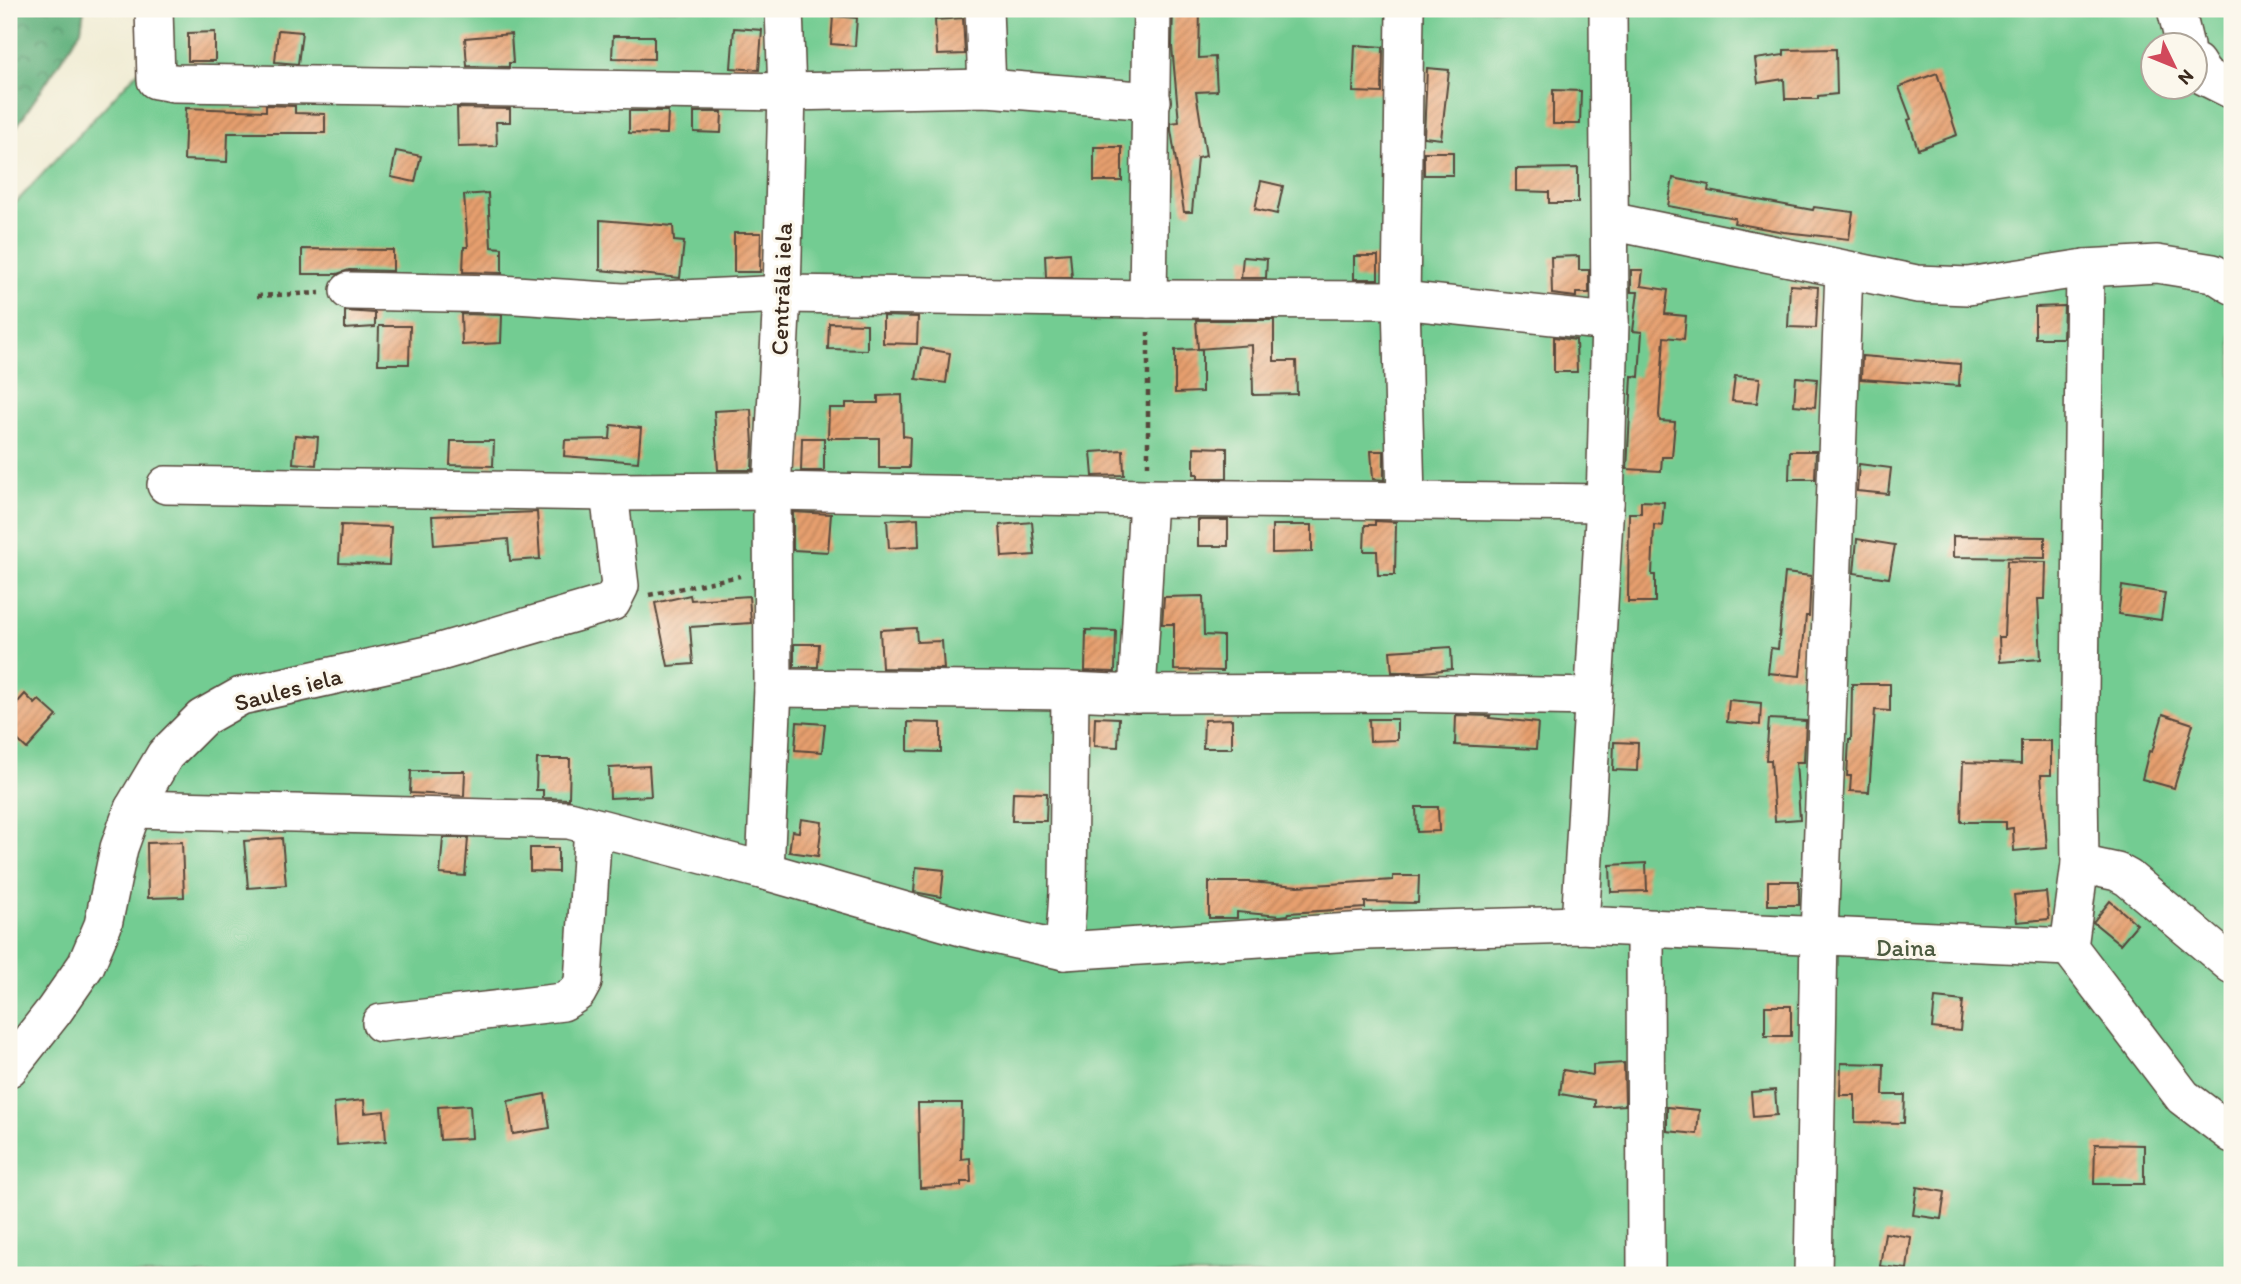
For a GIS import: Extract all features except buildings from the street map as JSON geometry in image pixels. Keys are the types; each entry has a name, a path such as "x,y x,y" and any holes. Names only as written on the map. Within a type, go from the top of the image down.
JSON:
{"street":[{"path":"154,9 156,80 173,83 787,92 987,88 1152,101"},
{"name":"Centrālā iela","path":"765,871 773,688 772,491 782,294 787,92 785,9"},
{"path":"984,9 987,88"},
{"path":"1149,299 1152,9"},
{"path":"1405,9 1401,300 1406,500"},
{"path":"1580,925 1605,503 1610,322 1608,9"},
{"path":"2176,9 2182,32"},
{"path":"2210,79 2232,90"},
{"path":"1610,221 1917,284 1968,286 2085,268 2157,264 2213,273 2232,285"},
{"path":"2085,268 2080,864 2069,947 2183,1097 2232,1134"},
{"path":"1813,1275 1819,935 1844,270"},
{"path":"349,291 500,294 623,302 782,294 1401,300 1610,322"},
{"path":"166,485 1605,503"},
{"path":"608,492 620,586 612,602"},
{"path":"1137,694 1148,498"},
{"name":"Saules iela","path":"9,1068 86,965 103,925 118,848 134,809 165,755 202,718 241,696 440,652 612,602"},
{"path":"773,688 1592,697"},
{"path":"1064,951 1068,893 1070,691"},
{"path":"134,809 569,820 765,871 965,928 1064,951 1366,931 1580,925 2069,947"},
{"path":"381,1023 563,1002 577,993 583,982 593,827"},
{"path":"2080,864 2117,872 2128,878 2232,965"},
{"path":"1646,928 1646,1275"}],"path":[{"path":"257,296 349,291"},
{"path":"1148,498 1149,299"},
{"path":"612,602 771,569"}],"green space":[{"path":"9,9 84,9 81,30 9,138"},
{"name":"Daina","path":"139,9 2232,9 2232,1275 9,1275 9,210 143,66"}]}
